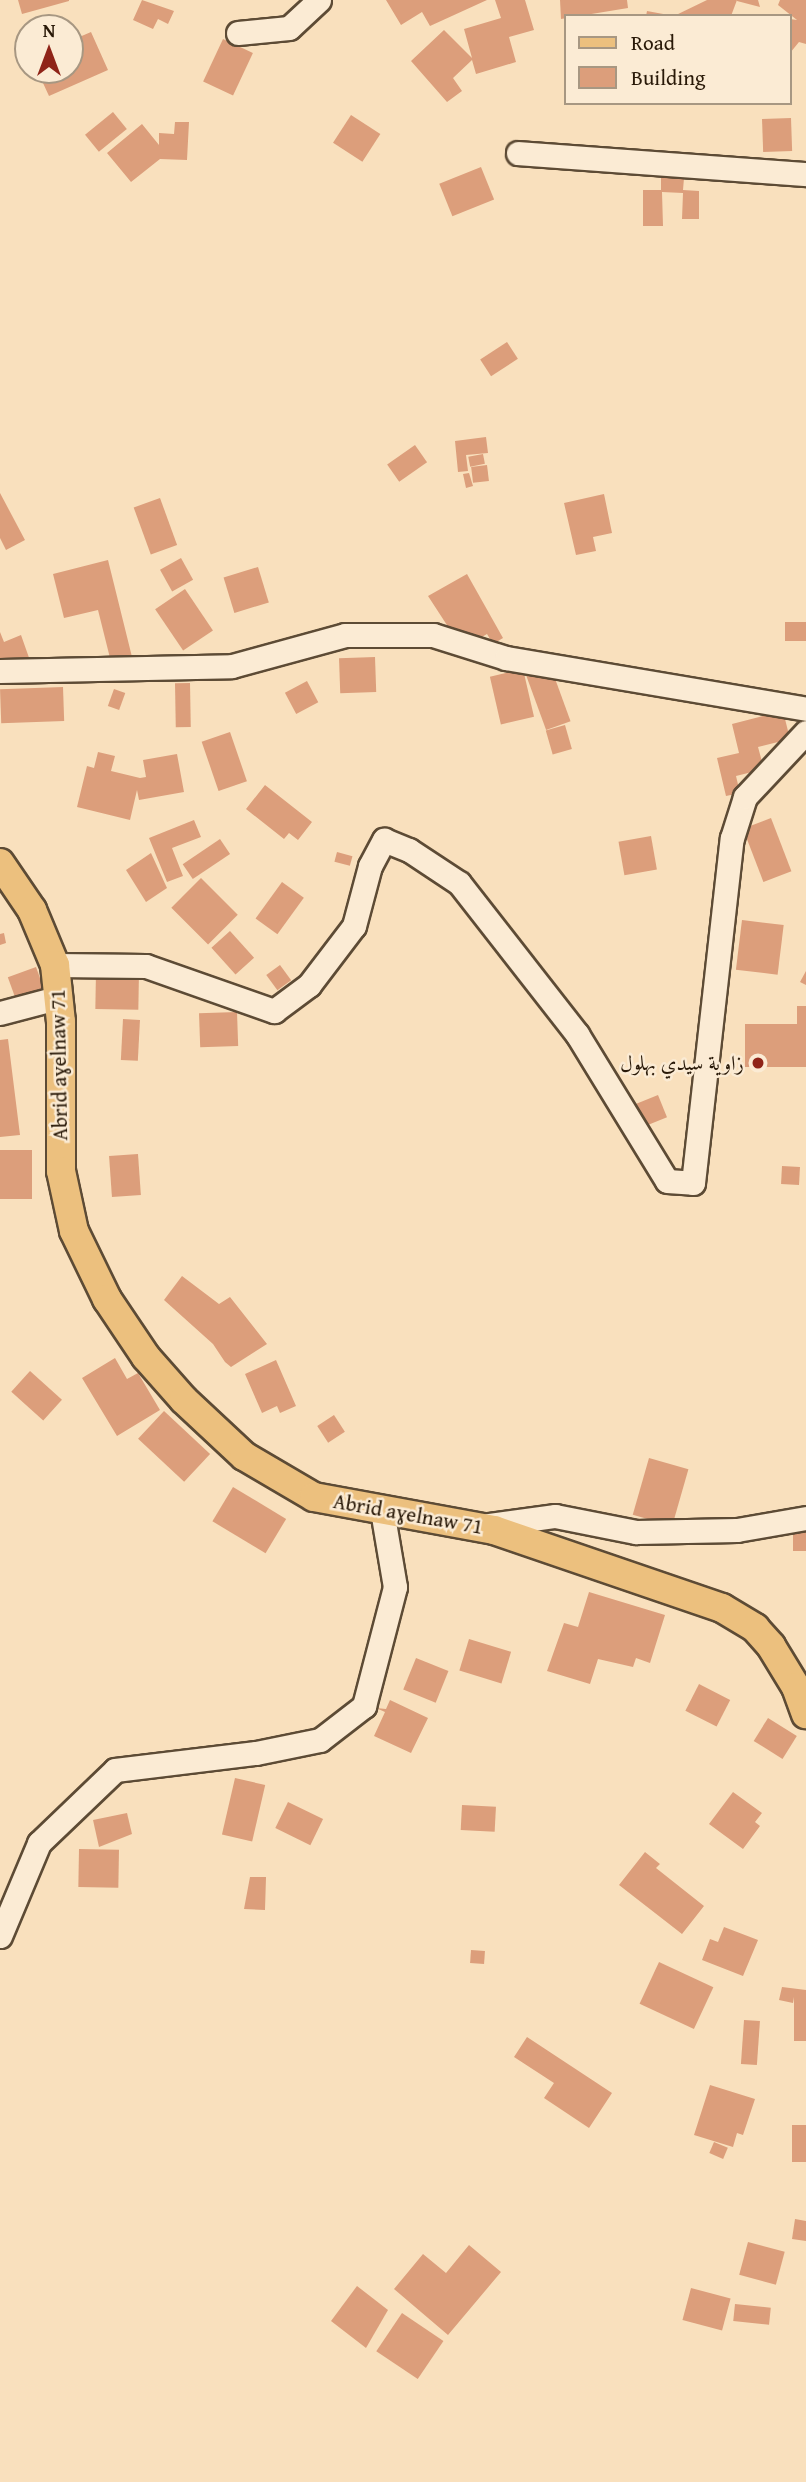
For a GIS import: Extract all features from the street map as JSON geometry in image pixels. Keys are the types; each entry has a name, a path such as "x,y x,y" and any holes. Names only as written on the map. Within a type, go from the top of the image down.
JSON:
{"main road":[{"name":"Abrid aɣelnaw 71","path":"0,863 32,910 55,965 60,997 59,1142 65,1196 74,1231 107,1300 146,1357 244,1456 314,1497 479,1527 577,1556 741,1618 755,1628 784,1665 806,1714"}],"street":[{"path":"238,33 289,28 319,0"},
{"path":"518,153 806,174"},
{"path":"0,671 232,666 345,635 433,635 506,658 806,709"},
{"path":"55,965 146,966 274,1011 309,985 354,926 370,866 384,840 410,850 459,883 577,1034 667,1181 694,1183 732,838 745,797 806,732"},
{"path":"0,1013 60,997"},
{"path":"0,1936 39,1843 115,1770 256,1753 320,1740 364,1706 395,1587 382,1510"},
{"path":"479,1527 555,1516 636,1532 737,1530 806,1518"}],"building":[{"path":"18,0 69,0 69,1 22,14"},
{"path":"142,0 174,11 168,24 158,19 153,29 133,20"},
{"path":"386,0 487,0 430,26 422,12 401,25"},
{"path":"495,0 525,0 534,30 509,37 516,62 476,74 472,60 453,78 462,91 447,102 411,61 444,30 472,58 464,29 501,18"},
{"path":"560,0 627,0 628,8 591,14 564,14 564,19 561,19"},
{"path":"707,0 737,0 732,14 678,14"},
{"path":"758,0 760,7 737,1"},
{"path":"780,0 806,0 806,44 799,42 792,51 792,19 797,20 778,5"},
{"path":"91,32 108,70 84,81 84,35"},
{"path":"223,39 253,53 233,96 203,82"},
{"path":"43,84 76,84 49,96"},
{"path":"113,112 127,129 99,152 85,135"},
{"path":"351,115 380,134 362,162 333,143"},
{"path":"791,118 792,151 763,152 762,119"},
{"path":"175,122 189,122 187,160 160,159 131,182 107,153 142,124 159,145 159,133 174,134"},
{"path":"481,167 494,199 452,216 439,184"},
{"path":"661,178 684,178 683,190 699,191 699,219 682,219 683,193 662,192 663,226 643,226 643,190 661,190"},
{"path":"507,342 518,359 491,376 480,359"},
{"path":"486,437 488,453 466,455 468,471 458,472 455,441"},
{"path":"415,445 427,462 399,482 387,465"},
{"path":"483,454 485,464 470,467 468,457"},
{"path":"487,465 489,481 473,483 471,467"},
{"path":"469,473 473,486 466,488 463,474"},
{"path":"0,493 25,540 6,550 0,538"},
{"path":"604,494 612,533 593,537 596,551 576,555 564,503"},
{"path":"160,498 177,545 151,555 134,508"},
{"path":"181,558 193,580 172,592 160,570"},
{"path":"108,560 133,661 112,666 98,610 64,618 53,574"},
{"path":"258,567 269,602 234,613 224,578"},
{"path":"467,574 503,638 493,644 487,634 475,641 471,634 458,642 428,596"},
{"path":"185,589 213,630 183,651 155,609"},
{"path":"785,622 806,622 806,641 785,641"},
{"path":"0,632 4,642 21,635 33,669 0,668"},
{"path":"375,657 376,692 340,693 339,658"},
{"path":"549,662 571,721 546,730 525,671"},
{"path":"523,669 534,717 501,724 490,677"},
{"path":"307,681 318,702 296,714 285,693"},
{"path":"175,683 190,683 191,727 176,727"},
{"path":"63,687 64,721 1,723 0,689"},
{"path":"114,689 125,693 119,710 108,706"},
{"path":"783,711 790,739 758,747 764,769 736,776 740,793 726,796 717,758 739,753 732,724"},
{"path":"565,725 572,749 553,755 546,731"},
{"path":"230,732 247,781 219,791 202,742"},
{"path":"98,752 115,756 111,771 140,778 146,777 143,760 177,754 184,792 139,800 137,790 130,820 77,807 87,766 94,768"},
{"path":"265,785 312,822 298,840 289,833 284,839 246,809"},
{"path":"771,818 791,871 763,882 743,829"},
{"path":"194,820 201,837 172,848 183,876 167,882 149,838"},
{"path":"651,836 657,869 624,875 619,842"},
{"path":"220,839 230,854 193,879 183,864"},
{"path":"337,852 352,856 350,866 334,862"},
{"path":"151,853 167,888 146,902 126,870"},
{"path":"201,878 238,915 208,944 171,908"},
{"path":"282,882 304,898 277,934 256,918"},
{"path":"742,920 784,925 778,975 736,970"},
{"path":"230,931 254,958 236,974 211,948"},
{"path":"4,933 6,943 0,945 0,934"},
{"path":"280,965 291,980 277,990 266,975"},
{"path":"36,967 46,995 18,1005 8,977"},
{"path":"96,971 139,972 138,1010 95,1009"},
{"path":"806,971 806,985 800,982"},
{"path":"797,1006 806,1006 806,1067 745,1067 745,1024 797,1024"},
{"path":"237,1012 238,1046 200,1047 199,1013"},
{"path":"123,1019 140,1020 138,1061 121,1060"},
{"path":"8,1039 20,1135 0,1137 0,1040"},
{"path":"658,1095 667,1117 635,1130 626,1108"},
{"path":"0,1150 32,1150 32,1199 0,1199"},
{"path":"138,1154 141,1195 112,1197 109,1156"},
{"path":"782,1166 800,1167 799,1185 781,1184"},
{"path":"182,1276 219,1304 230,1297 267,1344 231,1367 213,1344 164,1300"},
{"path":"115,1358 127,1379 138,1373 160,1410 117,1436 82,1378"},
{"path":"276,1360 296,1406 280,1413 277,1406 262,1413 245,1374"},
{"path":"30,1371 62,1400 43,1421 11,1392"},
{"path":"164,1411 210,1454 184,1482 138,1439"},
{"path":"334,1415 345,1432 328,1443 317,1426"},
{"path":"649,1458 688,1469 672,1526 633,1515"},
{"path":"233,1487 286,1519 266,1553 212,1521"},
{"path":"793,1530 806,1530 806,1551 793,1551"},
{"path":"589,1592 665,1615 650,1663 636,1658 633,1667 598,1659 590,1684 547,1671 564,1623 578,1627"},
{"path":"469,1639 511,1652 501,1683 459,1671"},
{"path":"416,1658 448,1671 436,1703 403,1690"},
{"path":"699,1684 730,1700 717,1727 685,1711"},
{"path":"390,1700 428,1718 411,1753 374,1736 385,1712 376,1708 386,1709"},
{"path":"768,1718 797,1736 783,1759 754,1741"},
{"path":"235,1778 265,1785 252,1841 222,1835"},
{"path":"733,1792 762,1813 755,1822 760,1826 743,1849 709,1824"},
{"path":"288,1802 323,1819 310,1845 275,1828"},
{"path":"462,1805 496,1807 495,1832 461,1830"},
{"path":"127,1813 132,1834 99,1847 93,1820"},
{"path":"79,1849 119,1850 118,1888 78,1887"},
{"path":"645,1852 660,1864 656,1868 704,1906 682,1934 619,1885"},
{"path":"250,1877 266,1877 265,1910 244,1909"},
{"path":"724,1927 758,1940 743,1976 702,1960 710,1939 718,1942"},
{"path":"471,1950 485,1951 484,1964 470,1963"},
{"path":"659,1962 713,1987 694,2029 640,2004"},
{"path":"782,1987 806,1990 806,2041 794,2041 794,1997 793,2003 779,2000"},
{"path":"744,2020 760,2021 757,2065 741,2064"},
{"path":"527,2037 612,2093 589,2128 544,2098 554,2083 514,2057"},
{"path":"710,2085 755,2099 743,2135 737,2133 733,2147 694,2135"},
{"path":"792,2125 806,2125 806,2162 792,2162"},
{"path":"714,2142 728,2148 723,2159 709,2153"},
{"path":"795,2219 806,2221 806,2241 792,2239"},
{"path":"748,2242 785,2252 776,2285 739,2275"},
{"path":"469,2245 501,2272 448,2335 394,2289 423,2254 446,2273"},
{"path":"357,2286 388,2310 366,2348 331,2321"},
{"path":"691,2288 731,2299 722,2330 682,2320"},
{"path":"735,2304 771,2308 769,2325 733,2321"},
{"path":"402,2313 443,2341 418,2379 376,2351"}],"place":[{"name":"زاوية سيدي بهلول","path":"758,1063"}]}
